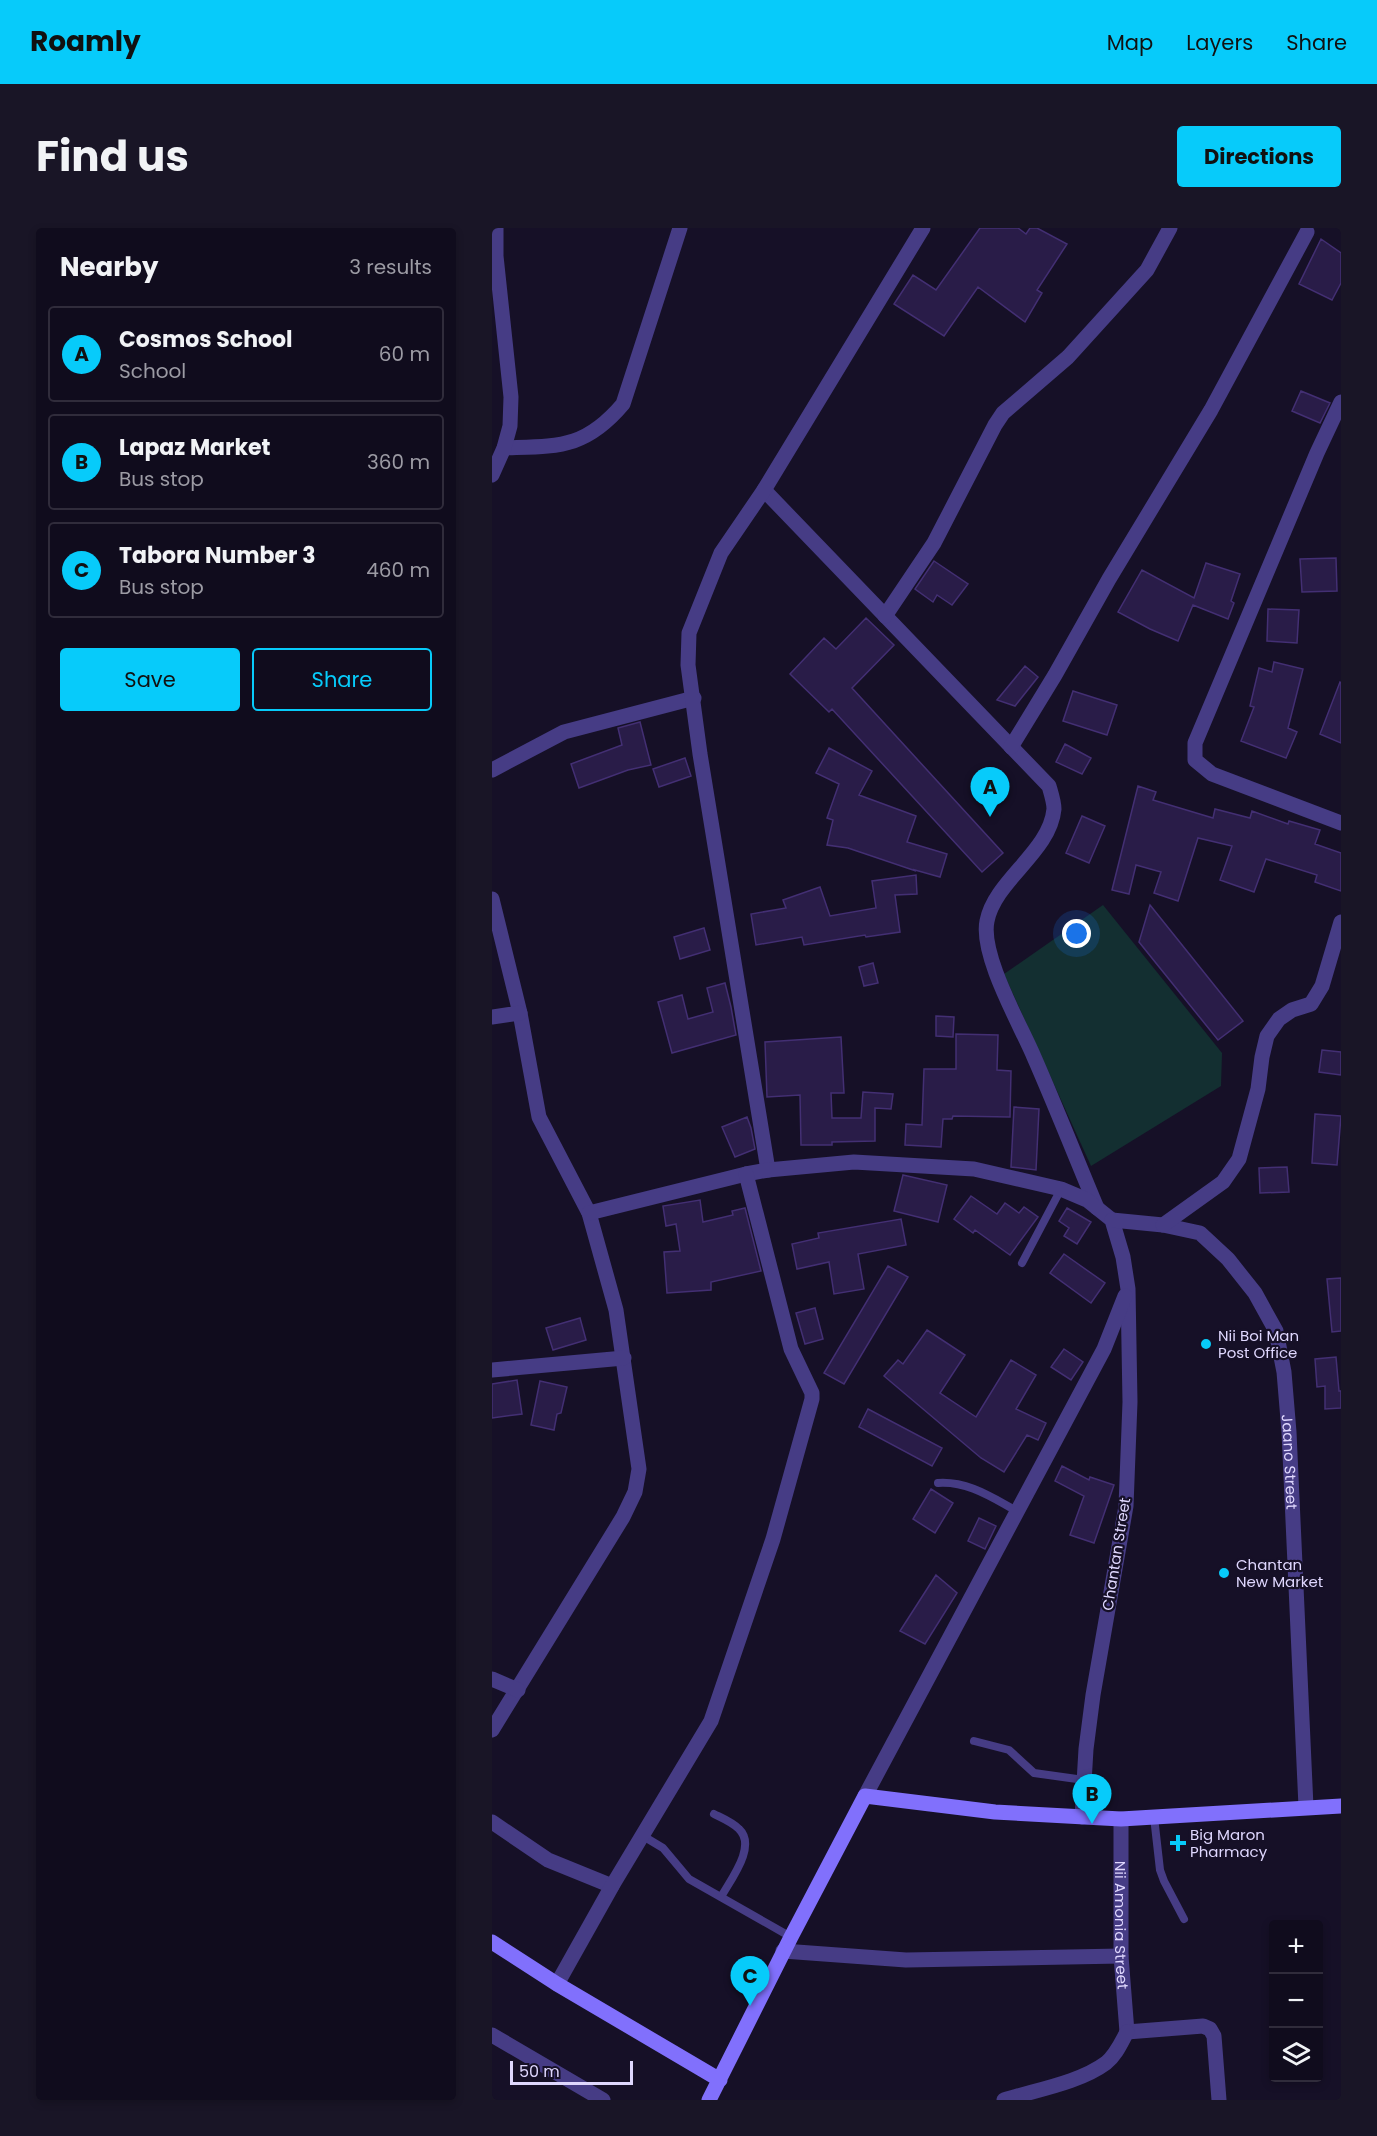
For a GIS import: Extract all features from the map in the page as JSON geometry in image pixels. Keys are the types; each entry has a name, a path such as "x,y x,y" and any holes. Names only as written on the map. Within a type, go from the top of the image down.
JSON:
{"street":[{"path":"492,475 504,448 510,426 511,397 496,256 496,228"},
{"path":"504,448 556,446 590,435 608,422 623,404 680,228"},
{"path":"768,1170 700,754 688,665 689,633 722,553 764,490 923,228"},
{"path":"885,616 934,543 1003,413 1068,357 1147,270 1170,228"},
{"path":"1011,747 1211,410 1307,232"},
{"path":"1341,402 1317,453 1195,743 1196,760 1212,774 1341,823"},
{"path":"764,490 1049,786 1054,808 1046,833 991,906 986,941 1000,980 1097,1208"},
{"path":"492,770 564,732 694,698"},
{"path":"492,899 520,1013 539,1117 588,1214 616,1310 639,1469 635,1492 623,1517 492,1730"},
{"path":"1163,1225 1223,1182 1239,1159 1258,1089 1267,1036 1279,1019 1292,1010 1311,1004 1322,986 1341,922"},
{"path":"492,1017 520,1013"},
{"path":"588,1214 746,1174 854,1162 974,1169 1061,1189 1087,1200 1112,1220"},
{"path":"557,1984 612,1886 711,1721 773,1539 812,1399 812,1393 791,1349 746,1174"},
{"name":"Jaano Street","path":"1112,1220 1163,1225 1200,1233 1228,1259 1255,1293 1276,1331 1284,1372 1289,1432 1306,1808"},
{"name":"Chantan Street","path":"1082,1817 1093,1695 1126,1506 1130,1402 1128,1289 1123,1257 1112,1220"},
{"path":"709,2100 783,1951 1104,1349 1128,1289"},
{"path":"492,1370 624,1358"},
{"path":"492,1679 518,1690"},
{"path":"865,1796 995,1812 1121,1819 1341,1806"},
{"name":"Nii Amonia Street","path":"1121,1819 1121,1956 1127,2032"},
{"path":"492,1822 548,1860 612,1886"},
{"path":"492,1942 557,1984 720,2080"},
{"path":"783,1951 906,1960 1121,1956"},
{"path":"1004,2100 1092,2071 1107,2062 1118,2050 1127,2032 1203,2026 1210,2029 1214,2036 1219,2100"},
{"path":"492,2035 603,2100"}],"lane":[{"path":"1022,1263 1061,1189"},
{"path":"938,1483 968,1486 1017,1511"},
{"path":"974,1741 1009,1750 1034,1773 1084,1780"},
{"path":"714,1814 742,1831 746,1843 745,1851 722,1897"},
{"path":"1154,1817 1160,1870 1184,1919"},
{"path":"643,1836 663,1848 689,1879 791,1937"}],"green space":[{"path":"1103,905 1222,1053 1221,1086 1091,1166 1004,974"}],"building":[{"path":"980,228 1018,228 1026,234 1030,228 1037,228 1067,244 1037,290 1042,293 1025,322 978,287 944,336 894,304 913,275 936,290"},
{"path":"1321,239 1341,253 1341,283 1332,300 1299,284"},
{"path":"1301,391 1330,403 1320,423 1292,411"},
{"path":"1336,558 1337,591 1302,592 1300,559"},
{"path":"934,561 968,584 952,605 937,595 933,602 915,589"},
{"path":"1206,563 1240,574 1228,619 1193,605 1178,641 1118,612 1142,570 1194,598"},
{"path":"1268,609 1299,610 1297,643 1267,641"},
{"path":"866,618 894,645 852,688 1003,853 982,872 832,709 829,712 790,674 824,638 836,649"},
{"path":"1274,662 1303,669 1288,728 1297,732 1286,758 1241,741 1254,707 1250,706 1259,668 1272,672"},
{"path":"1025,666 1038,677 1015,706 997,700"},
{"path":"1341,683 1341,743 1320,734"},
{"path":"1073,691 1117,705 1107,735 1063,721"},
{"path":"640,722 651,765 628,770 579,788 571,764 622,745 618,728"},
{"path":"1065,744 1091,758 1082,774 1056,762"},
{"path":"829,748 872,771 859,795 916,816 907,842 947,854 940,877 848,848 827,845 833,820 827,818 839,784 816,773"},
{"path":"685,758 691,776 659,787 653,769"},
{"path":"1138,786 1156,792 1153,800 1213,818 1215,809 1250,818 1252,811 1288,824 1289,821 1320,830 1315,844 1341,853 1341,891 1315,882 1317,875 1266,859 1254,892 1220,880 1232,846 1198,838 1178,901 1154,893 1161,872 1136,865 1129,894 1112,890"},
{"path":"1082,816 1105,826 1089,863 1066,853"},
{"path":"916,875 917,894 895,895 900,932 804,945 802,937 756,945 751,914 786,908 783,900 820,887 830,916 876,908 872,881"},
{"path":"1150,905 1243,1021 1218,1040 1139,942"},
{"path":"704,928 710,950 680,959 674,937"},
{"path":"873,963 878,983 864,986 859,967"},
{"path":"725,983 736,1035 672,1053 658,1002 682,995 688,1019 713,1012 707,988"},
{"path":"936,1016 954,1017 953,1037 936,1036"},
{"path":"956,1034 998,1035 997,1070 1011,1071 1010,1117 953,1116 952,1119 943,1119 941,1147 905,1145 906,1124 922,1125 924,1069 956,1069"},
{"path":"841,1037 844,1093 831,1093 832,1118 861,1118 863,1092 893,1094 891,1109 875,1108 875,1141 801,1145 800,1095 767,1097 765,1042"},
{"path":"1322,1050 1341,1052 1341,1075 1319,1072"},
{"path":"1014,1107 1039,1109 1036,1170 1011,1167"},
{"path":"1315,1114 1341,1116 1337,1165 1312,1163"},
{"path":"747,1117 755,1149 735,1157 722,1127"},
{"path":"1287,1167 1289,1192 1260,1193 1259,1168"},
{"path":"903,1175 947,1185 938,1222 894,1211"},
{"path":"971,1196 997,1214 1005,1203 1019,1213 1024,1207 1038,1217 1010,1255 975,1230 973,1233 954,1219"},
{"path":"700,1200 703,1222 733,1215 732,1211 745,1208 761,1271 711,1282 711,1290 667,1293 664,1252 680,1251 676,1224 666,1226 663,1206"},
{"path":"1067,1208 1091,1222 1077,1244 1064,1236 1069,1228 1059,1221"},
{"path":"901,1219 906,1245 858,1254 864,1289 834,1294 829,1262 797,1269 792,1244 819,1238 818,1233"},
{"path":"1064,1254 1105,1283 1091,1303 1050,1273"},
{"path":"888,1266 908,1277 844,1384 824,1373"},
{"path":"1341,1278 1341,1331 1332,1332 1327,1279"},
{"path":"815,1308 823,1339 805,1344 796,1313"},
{"path":"580,1318 586,1340 553,1350 546,1328"},
{"path":"927,1330 965,1355 940,1393 976,1417 1011,1360 1036,1375 1016,1409 1046,1423 1038,1440 1027,1435 1004,1472 981,1458 884,1376 898,1360 903,1364"},
{"path":"1064,1349 1083,1362 1071,1380 1051,1367"},
{"path":"1336,1357 1341,1408 1325,1409 1325,1386 1317,1387 1315,1359"},
{"path":"517,1380 522,1414 492,1418 492,1384"},
{"path":"540,1381 567,1387 554,1430 531,1425"},
{"path":"868,1409 942,1448 932,1466 859,1427"},
{"path":"1062,1466 1089,1480 1090,1477 1114,1485 1094,1543 1070,1535 1084,1496 1055,1481"},
{"path":"931,1489 953,1503 935,1533 913,1519"},
{"path":"979,1518 996,1526 985,1549 968,1541"},
{"path":"936,1575 957,1593 925,1644 900,1631"}],"place":[{"name":"Cosmos School","path":"990,817"},
{"name":"Nii Boi Man Post Office","path":"1206,1344"},
{"name":"Chantan New Market","path":"1224,1573"},
{"name":"Lapaz Market","path":"1092,1824"},
{"name":"Big Maron Pharmacy","path":"1178,1843"},
{"name":"Tabora Number 3","path":"750,2006"}]}
